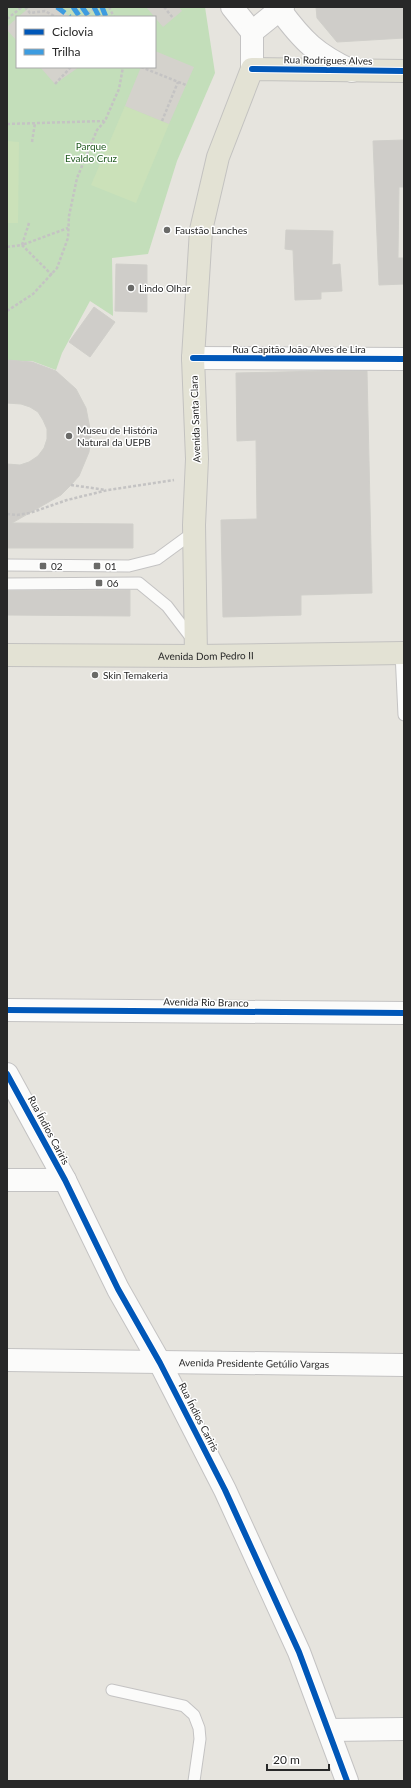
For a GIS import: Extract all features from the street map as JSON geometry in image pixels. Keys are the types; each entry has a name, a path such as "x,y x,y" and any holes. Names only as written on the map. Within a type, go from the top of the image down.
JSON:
{"main road":[{"name":"Rua Rodrigues Alves","path":"252,69 404,71"},
{"name":"Avenida Santa Clara","path":"196,650 194,532 197,459 193,358 201,230 218,157 252,69"},
{"name":"Avenida Dom Pedro II","path":"7,655 196,650 402,653"}],"street":[{"path":"232,7 252,32 252,69"},
{"path":"252,32 282,8 296,32 307,44 323,56 352,71"},
{"name":"Rua Capitão João Alves de Lira","path":"193,358 404,359"},
{"name":"Avenida Rio Branco","path":"7,1010 404,1013"},
{"name":"Rua Índios Cariris","path":"7,1074 65,1180 118,1289 160,1363 225,1490 299,1652 347,1781"},
{"path":"7,1180 65,1180"},
{"name":"Avenida Presidente Getúlio Vargas","path":"7,1360 404,1365"},
{"path":"329,1730 404,1729"}],"lane":[{"path":"7,565 129,566 157,559 194,532"},
{"path":"7,584 139,583 167,606 196,650"},
{"path":"402,653 404,715"},
{"path":"112,1690 184,1706 194,1715 199,1728 200,1739 194,1781"}],"path":[{"path":"7,19 24,7 30,15 45,11 54,16"},
{"path":"85,16 96,7"},
{"path":"109,7 114,16"},
{"path":"164,7 173,18"},
{"path":"55,84 70,68"},
{"path":"7,311 33,294 57,268 66,249 69,216 79,171 97,130 105,122 119,88 123,68"},
{"path":"143,68 186,85"},
{"path":"162,121 178,82"},
{"path":"7,124 105,122"},
{"path":"32,142 35,123"},
{"path":"22,245 29,223"},
{"path":"7,247 22,245 68,228"},
{"path":"22,245 52,275"},
{"path":"7,514 17,516 67,500 108,490 174,480"},
{"path":"71,485 108,490"}],"green space":[{"name":"Parque Evaldo Cruz","path":"7,7 205,7 215,73 177,161 148,254 112,258 113,316 90,301 62,353 56,370 32,361 7,361"},
{"path":"125,106 169,124 136,203 91,185"},
{"path":"7,141 19,142 18,223 7,223"}],"shaded area":[{"path":"30,7 57,7 69,16 19,16"},
{"path":"146,7 179,7 182,11 163,27 156,19 156,16 154,16"},
{"path":"16,19 16,40 7,30 7,27"},
{"path":"156,51 194,67 169,124 125,106 141,68 156,68"},
{"path":"41,68 78,68 55,84"}],"building":[{"path":"316,7 404,7 404,38 337,42 317,18"},
{"path":"404,140 404,187 399,187 398,258 404,258 404,284 379,285 373,141"},
{"path":"286,230 333,231 332,265 340,264 342,291 321,292 321,299 295,300 293,250 285,249"},
{"name":"Lindo Olhar","path":"116,264 147,265 147,312 115,311"},
{"path":"94,307 115,322 90,357 69,342"},
{"name":"Museu de História Natural da UEPB","path":"7,360 32,362 56,371 76,389 86,408 91,434 89,452 79,476 61,495 12,523 133,524 133,548 7,548 7,464 20,465 29,462 38,456 44,448 47,439 47,429 38,412 21,404 7,403"},
{"path":"367,371 372,593 301,595 301,615 223,617 221,520 257,519 256,440 237,441 236,373"},
{"path":"130,590 130,616 7,615 7,591"}],"marked path":[{"path":"57,7 69,16"},
{"path":"73,7 79,16"},
{"path":"82,7 88,16"},
{"path":"94,7 98,16"},
{"path":"102,7 106,16"}],"cycle path":[{"path":"252,69 404,71"},
{"path":"193,358 404,359"},
{"path":"7,1010 404,1013"},
{"path":"7,1074 65,1180 118,1289 160,1363 225,1490 299,1652 347,1781"}],"place":[{"name":"Faustão Lanches","path":"167,230"},
{"name":"Lindo Olhar","path":"131,288"},
{"name":"Museu de História Natural da UEPB","path":"69,436"},
{"name":"02","path":"43,566"},
{"name":"01","path":"97,566"},
{"name":"06","path":"99,583"},
{"name":"Skin Temakeria","path":"95,675"}]}
